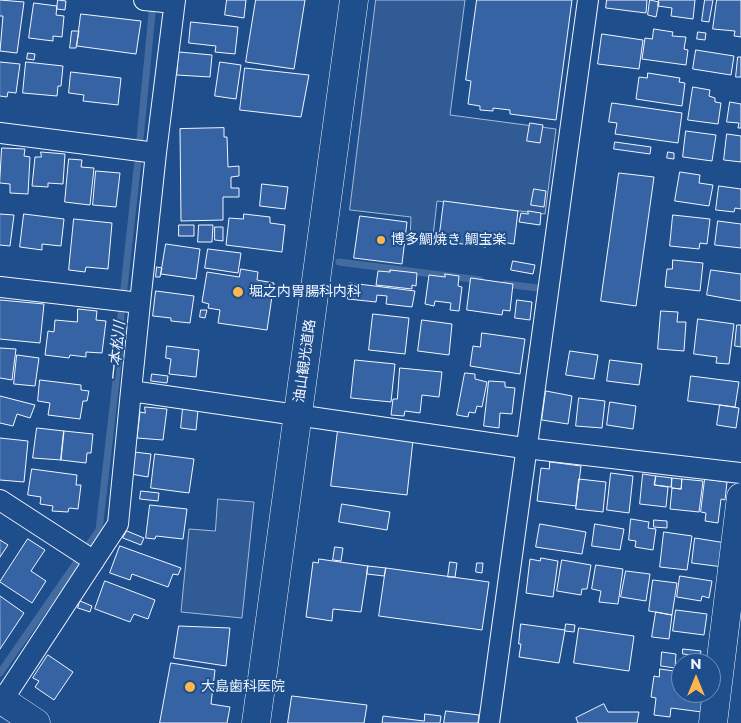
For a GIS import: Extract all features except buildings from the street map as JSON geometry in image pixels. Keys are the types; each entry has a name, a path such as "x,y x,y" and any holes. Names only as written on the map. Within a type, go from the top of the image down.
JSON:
{"main road":[{"name":"油山観光道路","path":"256,723 354,0"},
{"path":"713,723 741,497"},
{"path":"0,701 36,723"}],"street":[{"path":"0,701 85,555 118,524 131,391 129,302 146,152 171,2 144,0"},
{"path":"489,723 588,0"},
{"path":"0,133 146,152"},
{"path":"0,286 129,302"},
{"path":"131,391 526,448 741,473"},
{"path":"0,500 85,555"}],"shaded area":[{"path":"376,0 465,0 450,115 556,129 545,214 437,201 432,245 410,241 411,217 350,210"},
{"path":"218,499 254,502 242,618 181,612 189,529 215,531"}],"waterway":[{"name":"一本松川","path":"0,673 99,530 122,328 120,324 153,3"},
{"path":"339,262 480,280"},
{"path":"505,284 538,288"}],"place":[{"name":"博多鯛焼き 鯛宝楽","path":"381,240"},
{"name":"堀之内胃腸科内科","path":"238,292"},
{"name":"大島歯科医院","path":"190,687"}]}
